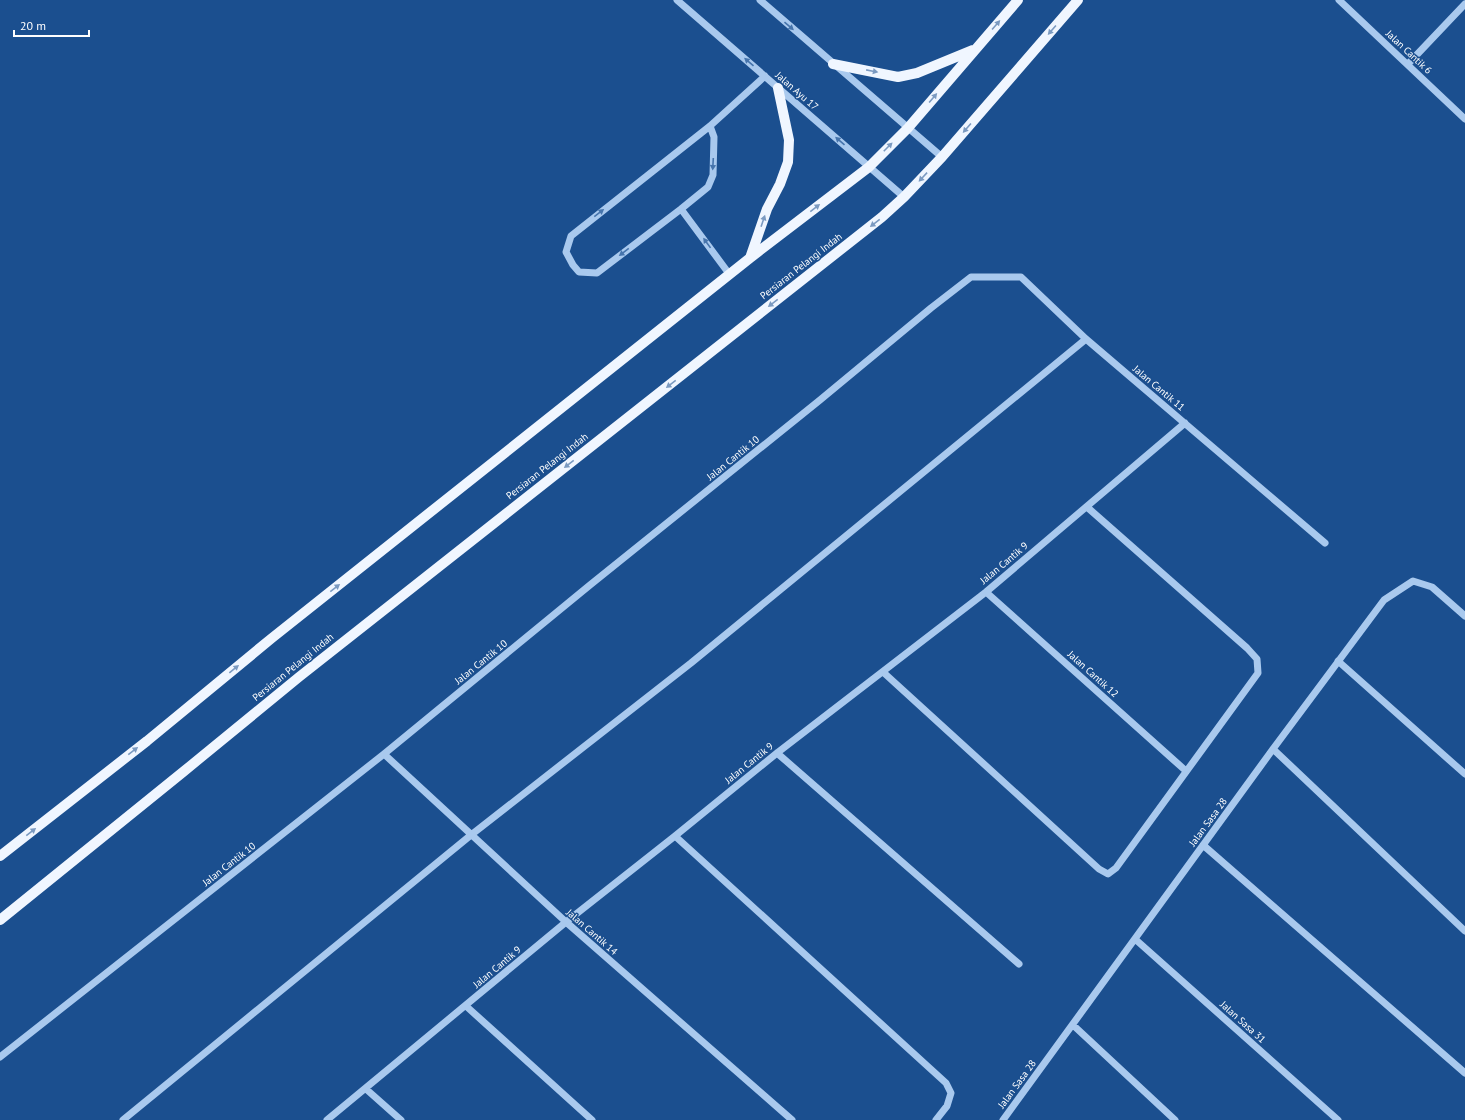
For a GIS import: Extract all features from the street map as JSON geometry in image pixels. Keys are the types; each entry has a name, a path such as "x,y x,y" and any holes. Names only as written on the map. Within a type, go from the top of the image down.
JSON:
{"main road":[{"path":"0,856 147,741 272,638 750,258 869,166 908,128 1018,0"},
{"name":"Persiaran Pelangi Indah","path":"0,920 299,677 882,217 942,158 1078,0"},
{"path":"833,64 898,77 917,73 975,49"},
{"path":"750,258 767,209 780,184 788,162 790,140 778,88"}],"street":[{"name":"Jalan Ayu 17","path":"677,0 904,197"},
{"path":"760,0 942,158"},
{"name":"Jalan Cantik 6","path":"1339,0 1465,119"},
{"path":"1408,64 1465,4"},
{"path":"710,126 714,137 713,175 708,187 597,273 579,272 573,265 566,252 571,236 710,126 765,76"},
{"path":"681,209 730,275"},
{"name":"Jalan Cantik 11","path":"971,277 1021,277 1086,339 1325,543"},
{"name":"Jalan Cantik 10","path":"0,1057 384,754 971,277"},
{"path":"123,1120 471,835 691,664 1086,339"},
{"name":"Jalan Cantik 9","path":"327,1120 566,922 777,753 986,592 1185,423"},
{"path":"883,672 1099,869 1108,874 1116,868 1258,673 1257,659 1247,648 1087,507"},
{"name":"Jalan Sasa 28","path":"1007,1119 1073,1025 1272,750 1384,600 1413,581 1432,587 1465,616"},
{"name":"Jalan Cantik 12","path":"986,592 1186,771"},
{"path":"1338,661 1465,774"},
{"path":"1272,750 1465,931"},
{"path":"777,753 1019,964"},
{"name":"Jalan Cantik 14","path":"384,754 566,922 792,1120"},
{"path":"675,836 946,1083 951,1093 947,1106 936,1120"},
{"path":"1203,845 1465,1073"},
{"name":"Jalan Sasa 31","path":"1135,939 1338,1120"},
{"path":"466,1006 592,1120"},
{"path":"1073,1025 1175,1120"},
{"path":"366,1089 401,1120"}]}
